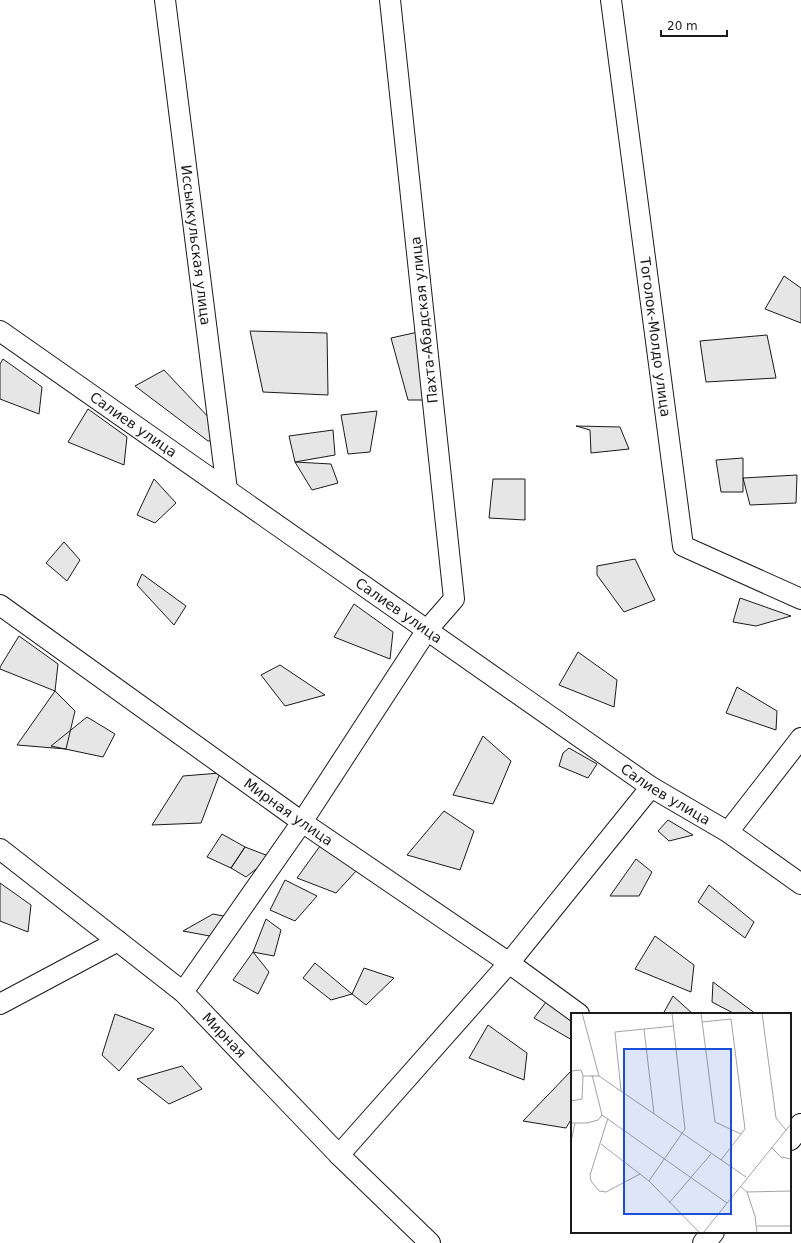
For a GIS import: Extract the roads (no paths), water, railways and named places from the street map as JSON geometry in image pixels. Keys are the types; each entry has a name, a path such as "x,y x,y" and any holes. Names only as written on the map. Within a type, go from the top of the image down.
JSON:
{"main road":[{"path":"791,1138 801,1125"},
{"path":"704,1243 713,1233"}],"street":[{"name":"Иссыккульская улица","path":"165,0 227,490"},
{"name":"Пахта-Абадская улица","path":"183,992 302,822 427,630 454,600 390,0"},
{"name":"Тоголок-Молдо улица","path":"611,0 683,546 801,599"},
{"name":"Салиев улица","path":"0,331 651,787 728,832 801,884"},
{"name":"Мирная улица","path":"0,605 302,822 509,963 578,1013"},
{"path":"728,832 801,738"},
{"path":"339,1155 509,963 651,787"},
{"name":"Мирная","path":"0,849 183,992 339,1155 430,1243"},
{"path":"0,1004 118,941"}]}
